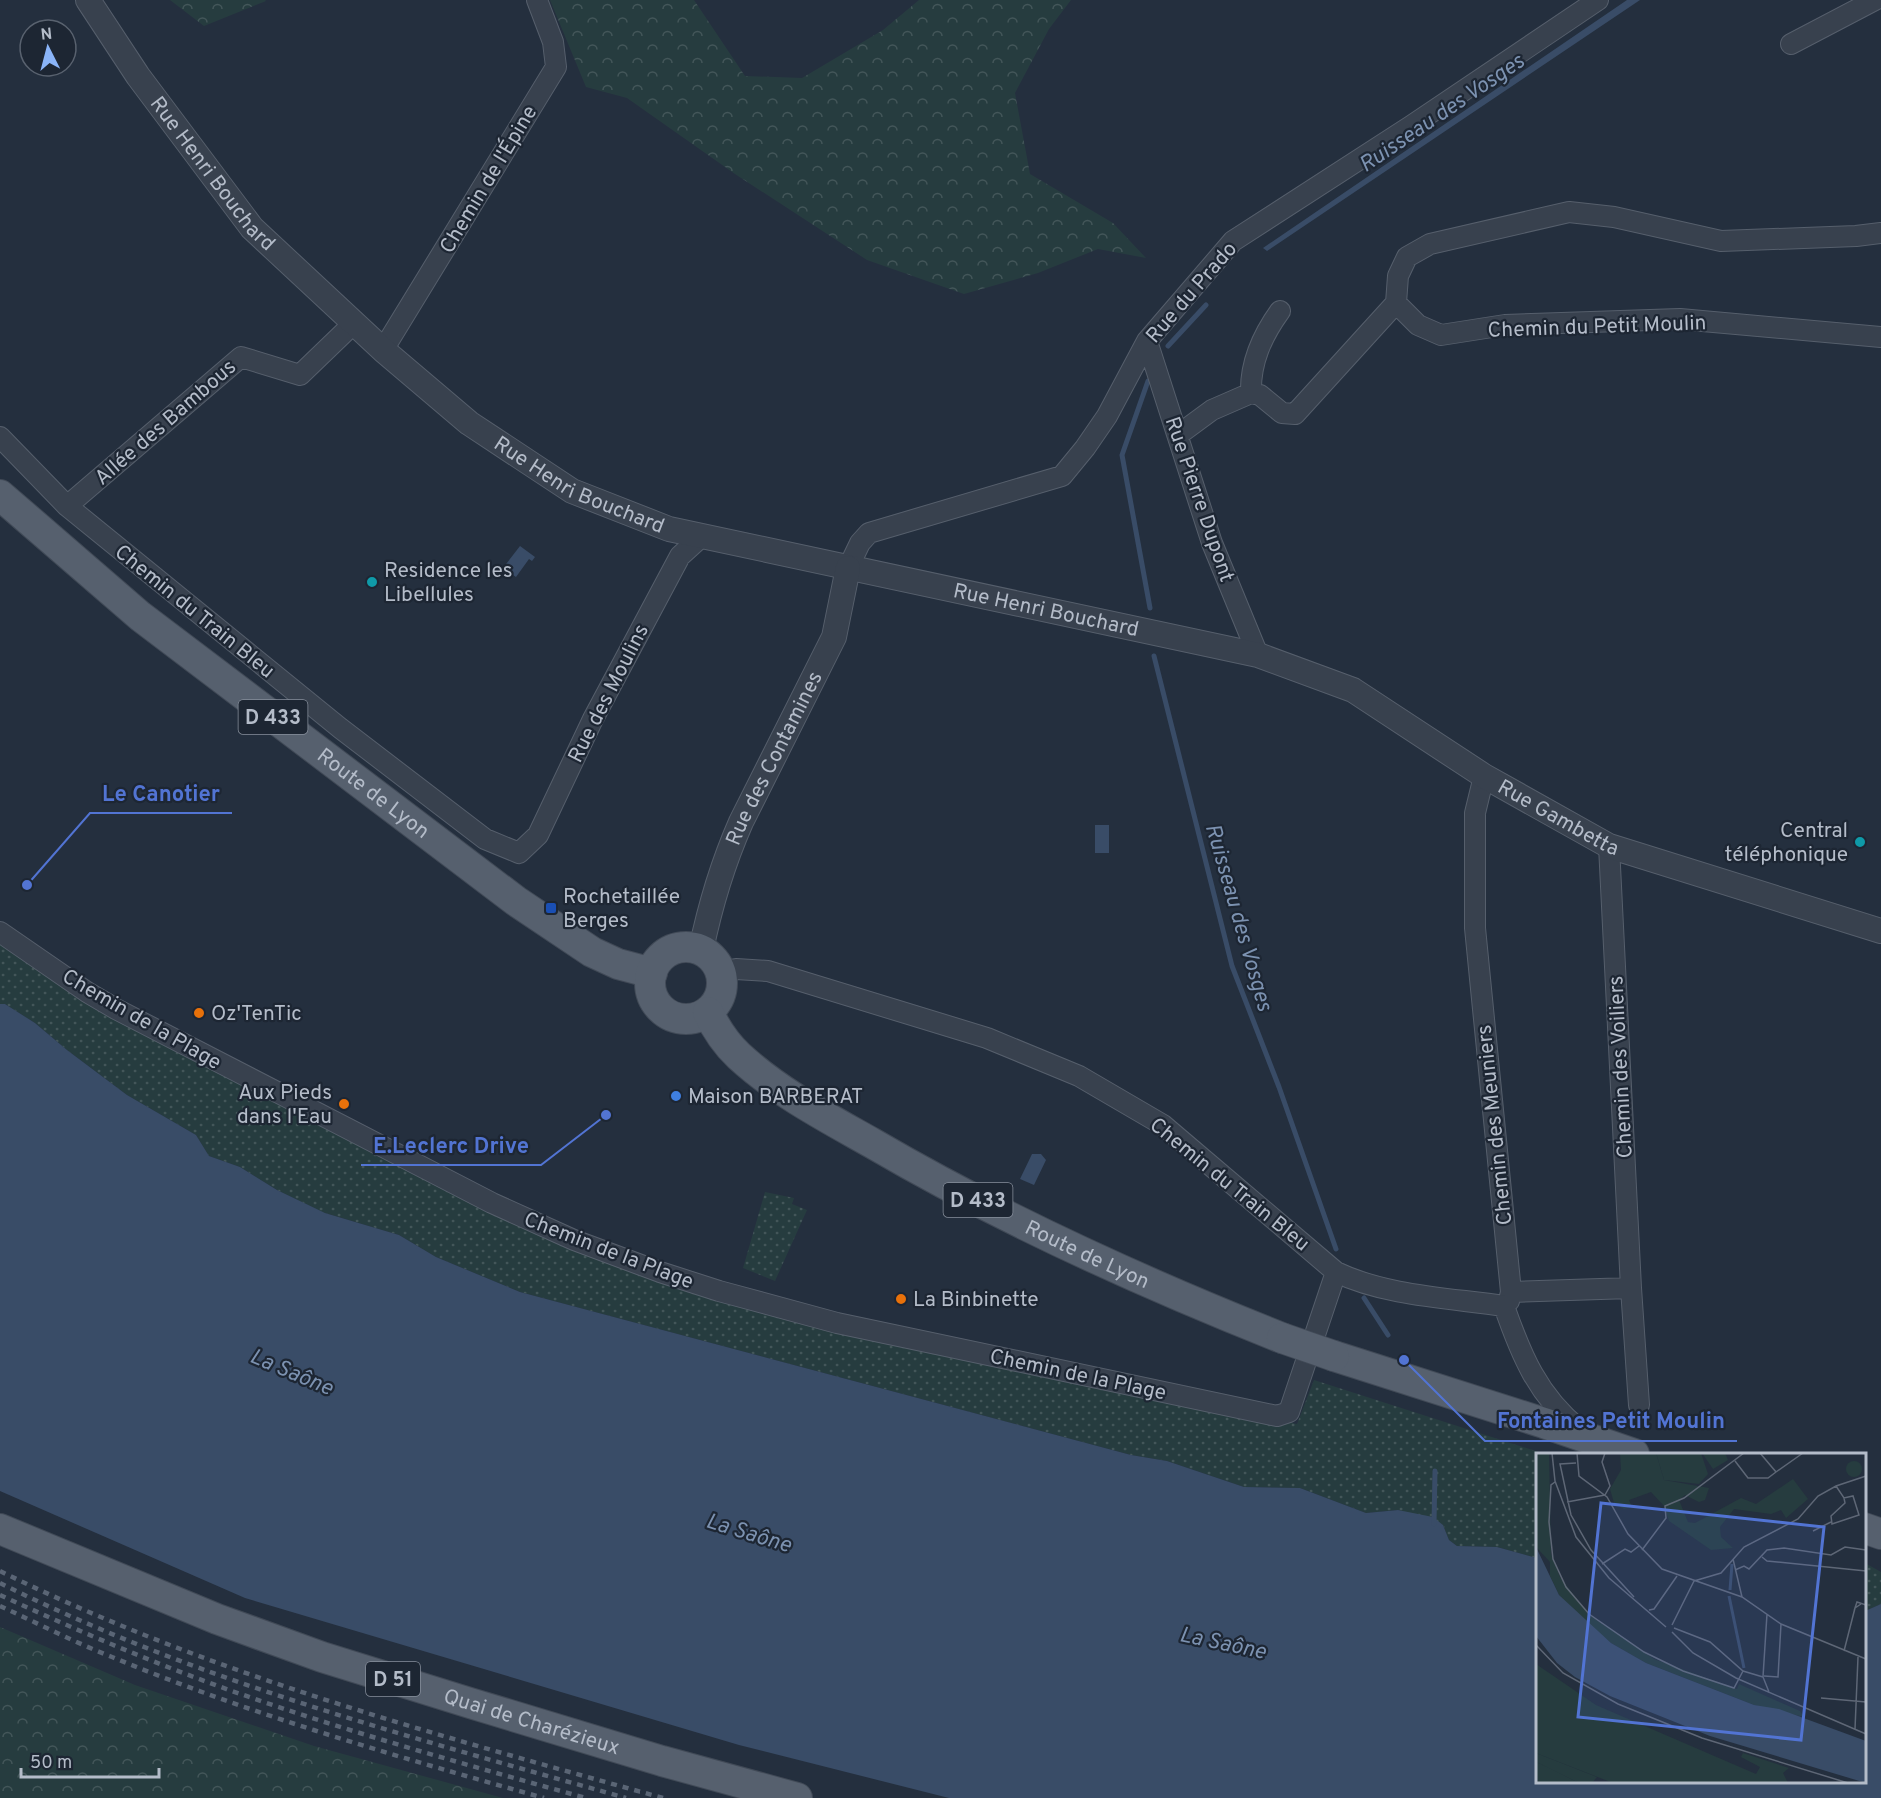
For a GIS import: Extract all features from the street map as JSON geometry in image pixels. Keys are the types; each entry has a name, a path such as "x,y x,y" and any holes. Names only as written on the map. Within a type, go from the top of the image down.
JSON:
{"main road":[{"name":"Route de Lyon","path":"0,495 140,616 516,901 592,952 618,964 652,973"},
{"path":"683,948 701,950 716,964 721,974 720,995 715,1004 708,1012 690,1019 665,1012 657,1005 650,984 657,962 666,954 683,948"},
{"name":"Route de Lyon","path":"708,1012 721,1037 739,1056 771,1082 904,1162 1048,1236 1196,1304 1282,1338 1544,1423 1594,1442"},
{"name":"D 433","path":"1594,1442 1628,1453"},
{"name":"Quai de Charézieux","path":"0,1529 217,1619 322,1657 594,1740 797,1798"},
{"path":"1866,1529 1881,1534"}],"street":[{"name":"Rue Henri Bouchard","path":"88,0 138,76 252,228 383,350 469,423 572,491 669,529 702,537 1258,655"},
{"name":"Chemin de l'Épine","path":"383,350 556,67 553,42 537,0"},
{"name":"Rue du Prado","path":"848,568 860,543 869,533 1062,476 1107,416 1147,341 1233,241 1411,126 1598,0"},
{"path":"1791,44 1875,0"},
{"path":"1178,435 1212,410 1251,393 1260,395 1282,412 1295,414 1396,303 1398,276 1407,257 1430,244 1569,212 1614,217 1721,241 1881,233"},
{"name":"Chemin du Petit Moulin","path":"1396,303 1418,325 1441,335 1505,325 1680,319 1881,337"},
{"path":"1251,393 1251,377 1263,334 1280,311"},
{"name":"Allée des Bambous","path":"67,506 241,357 300,375 354,323"},
{"name":"Rue Pierre Dupont","path":"1147,341 1212,543 1258,655"},
{"name":"Chemin du Train Bleu","path":"0,437 67,506 376,756 485,839 519,853"},
{"name":"Rue des Moulins","path":"519,853 538,835 593,719 680,556 702,537"},
{"name":"Rue des Contamines","path":"701,950 708,916 730,847 834,637 848,568"},
{"name":"Rue Gambetta","path":"1258,655 1353,690 1484,776 1609,846 1881,931"},
{"name":"Chemin des Meuniers","path":"1484,776 1475,813 1475,928 1508,1299 1528,1368 1537,1383 1560,1414 1594,1442"},
{"name":"Chemin des Voiliers","path":"1609,846 1639,1405"},
{"name":"Chemin de la Plage","path":"0,932 87,992 116,1009 492,1203 574,1240 650,1268 719,1291 837,1323 1277,1416 1289,1412 1336,1272"},
{"name":"Chemin du Train Bleu","path":"721,974 736,969 768,971 977,1035 1037,1057 1079,1076 1163,1125 1336,1272 1361,1283 1384,1288 1508,1299"},
{"path":"1508,1299 1631,1288"}],"green space":[{"path":"170,0 265,0 266,1 204,26"},
{"path":"550,0 694,0 745,76 802,78 883,30 919,0 1071,0 1049,29 1015,93 1030,174 1113,223 1146,258 1098,249 1038,273 964,294 867,260 735,174 627,98 586,87"},
{"path":"0,937 279,1102 707,1293 1192,1403 1297,1424 1314,1380 1542,1453 1536,1453 1536,1558 1497,1547 1457,1546 1449,1540 1443,1525 1398,1510 1366,1513 1300,1488 1244,1487 1167,1461 1131,1455 520,1292 436,1257 399,1235 322,1212 277,1190 240,1167 209,1156 196,1135 127,1095 35,1023 5,1004 0,1004"},
{"path":"765,1192 794,1198 792,1204 807,1210 775,1281 743,1268"},
{"path":"1866,1564 1881,1572 1881,1604 1866,1611"},
{"path":"0,1627 135,1685 314,1746 503,1798 0,1798"}],"water":[{"path":"1627,0 1640,0 1267,251 1263,248"},
{"path":"520,546 535,557 532,561 529,559 516,577 503,568"},
{"path":"1095,825 1109,825 1109,853 1095,853"},
{"name":"La Saône","path":"0,1004 5,1004 35,1023 127,1095 196,1135 209,1156 240,1167 277,1190 325,1213 399,1235 436,1257 520,1292 1131,1455 1167,1461 1244,1487 1300,1488 1366,1513 1398,1510 1433,1517 1443,1525 1449,1540 1457,1546 1497,1547 1536,1558 1536,1783 1866,1783 1866,1611 1881,1604 1881,1798 949,1798 739,1745 245,1598 0,1491"},
{"path":"1032,1154 1041,1154 1046,1160 1034,1185 1020,1179"}],"waterway":[{"name":"Ruisseau des Vosges","path":"1168,346 1206,305"},
{"name":"Ruisseau des Vosges","path":"1148,381 1122,455 1150,608"},
{"name":"Ruisseau des Vosges","path":"1154,656 1232,966 1279,1087 1336,1249"},
{"name":"Ruisseau des Vosges","path":"1364,1298 1388,1335"},
{"name":"Ruisseau des Vosges","path":"1434,1524 1435,1471"}],"railway":[{"path":"0,1571 80,1608 243,1672 410,1726 663,1798"},
{"path":"0,1583 75,1618 229,1679 387,1730 626,1798"},
{"path":"0,1595 115,1646 232,1691 364,1734 586,1798"},
{"path":"0,1606 98,1651 218,1698 380,1751 544,1798"}],"place":[{"name":"Residence les Libellules","path":"372,582"},
{"name":"Central téléphonique","path":"1860,842"},
{"name":"Le Canotier","path":"27,885"},
{"name":"Rochetaillée Berges","path":"551,908"},
{"name":"Oz'TenTic","path":"199,1013"},
{"name":"Maison BARBERAT","path":"676,1096"},
{"name":"Aux Pieds dans l'Eau","path":"344,1104"},
{"name":"E.Leclerc Drive","path":"606,1115"},
{"name":"La Binbinette","path":"901,1299"},
{"name":"Fontaines Petit Moulin","path":"1404,1360"}]}
